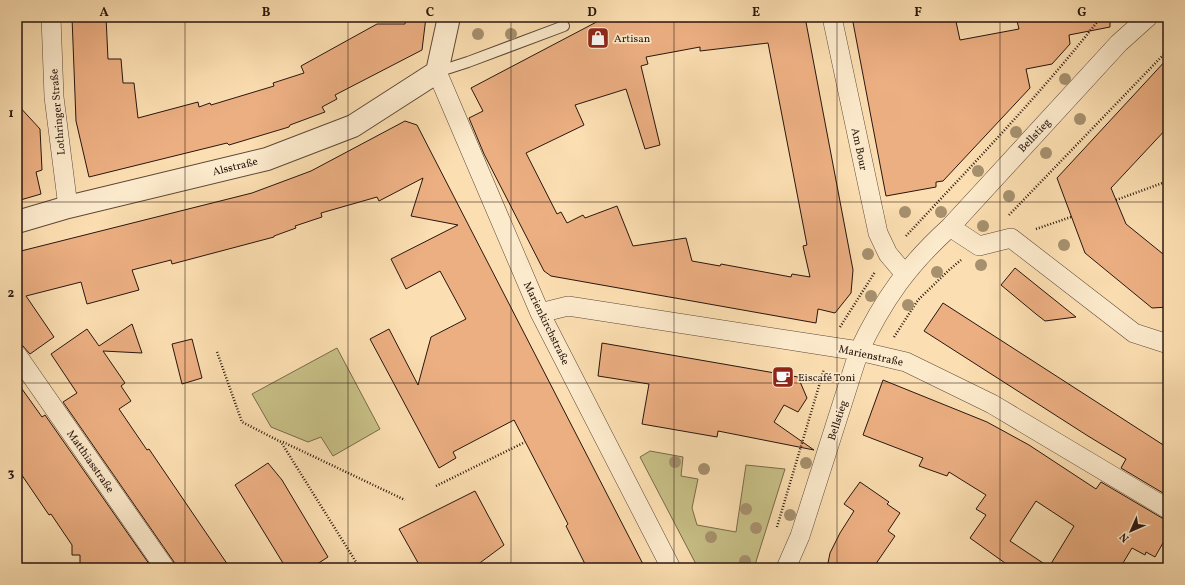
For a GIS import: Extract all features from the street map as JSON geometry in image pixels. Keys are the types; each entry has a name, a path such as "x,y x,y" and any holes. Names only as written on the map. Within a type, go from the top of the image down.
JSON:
{"street":[{"name":"Lothringer Straße","path":"51,17 54,97 68,207"},
{"path":"437,72 449,17"},
{"name":"Am Bour","path":"832,17 878,233 888,254 905,274"},
{"name":"Bellstieg","path":"1119,43 1132,17"},
{"name":"Bellstieg","path":"786,568 800,536 859,351 885,300 932,243 950,227 1119,43 1148,17"},
{"name":"Alsstraße","path":"17,222 68,207 266,159 353,126 437,72"},
{"name":"Marienkirchstraße","path":"437,72 540,313 671,568"},
{"path":"950,227 979,246 1011,238 1134,333 1168,344"},
{"name":"Marienstraße","path":"540,313 568,306 859,351 906,362 992,404 1168,508"},
{"name":"Matthiasstraße","path":"17,355 165,568"}],"lane":[{"name":"Alsstraße","path":"437,72 564,26"}],"path":[{"path":"1007,217 1168,50"},
{"path":"1116,200 1168,181"},
{"path":"1011,238 1071,217"},
{"path":"881,356 918,300 949,270 979,246"},
{"path":"217,352 242,422 281,442 405,500"},
{"path":"281,442 356,562"},
{"path":"436,486 525,442"}],"shaded area":[{"path":"337,348 380,429 333,456 321,437 308,442 271,427 252,394"},
{"path":"650,451 683,457 681,476 698,479 692,508 697,525 736,532 746,465 785,469 754,568 698,568 640,457"}],"building":[{"path":"72,17 106,17 108,59 121,59 123,83 134,83 138,118 198,102 199,107 210,103 211,105 274,86 273,83 304,73 301,66 377,24 405,24 406,17 426,17 422,50 335,95 337,99 322,107 325,112 290,125 289,127 229,145 227,143 89,177 76,121"},
{"path":"606,17 805,17 853,270 851,293 835,313 818,309 816,323 551,276 544,271 484,154 469,118 483,111 471,88","holes":["768,43 807,245 803,246 810,277 792,274 791,277 721,264 720,266 692,261 686,238 633,246 617,206 585,218 583,215 567,223 561,212 557,214 526,153 584,125 575,105 626,89 645,149 660,145 641,66 648,64 646,57 700,47 700,51"]},
{"path":"852,17 955,17 960,40 1019,29 1016,17 1110,17 1110,27 1069,35 1070,44 1052,64 1026,69 1030,88 943,181 936,182 936,187 886,196"},
{"path":"1168,58 1168,127 1111,188 1126,224 1168,258 1168,307 1152,308 1085,253 1057,178"},
{"path":"17,104 40,129 42,170 36,172 41,194 17,201"},
{"path":"405,121 417,125 645,568 587,568 566,526 568,524 514,420 453,452 456,458 439,468 370,339 389,329 418,385 431,337 466,319 440,271 406,289 391,259 458,225 411,216 423,178 379,201 377,197 321,213 322,217 295,226 296,228 274,237 172,264 171,260 132,270 139,290 87,304 81,282 26,296 54,337 30,354 22,345 17,344 17,252 252,193 311,171"},
{"path":"1015,268 1076,317 1045,321 1036,314 1001,285"},
{"path":"943,303 1168,448 1168,496 1121,468 1126,459 924,331"},
{"path":"132,324 142,353 103,351 125,383 121,386 131,401 119,409 147,450 149,449 230,568 176,568 174,562 63,402 77,393 51,354 87,329 99,346"},
{"path":"192,339 202,378 182,384 172,344"},
{"path":"602,343 798,377 807,398 798,412 784,405 774,422 814,450 718,431 717,437 642,424 649,384 598,376"},
{"path":"883,380 987,422 1029,445 1096,489 1101,482 1162,518 1168,520 1168,534 1155,557 1146,552 1145,555 1132,548 1120,568 1012,568 970,538 986,515 976,509 986,495 949,472 947,476 919,466 923,458 863,435","holes":["1036,501 1074,526 1049,567 1010,541"]},
{"path":"17,382 42,417 45,415 152,568 80,568 80,555 72,555 72,545 51,514 49,515 17,468"},
{"path":"268,463 282,480 328,557 311,568 286,568 235,485"},
{"path":"860,482 889,502 887,504 900,513 888,531 895,536 873,568 827,568 830,553 840,533 854,511 844,504"},
{"path":"475,491 504,545 473,568 421,568 399,529"}],"place":[{"name":"Artisan","path":"598,38"},
{"name":"Eiscafé Toni","path":"783,377"}]}
